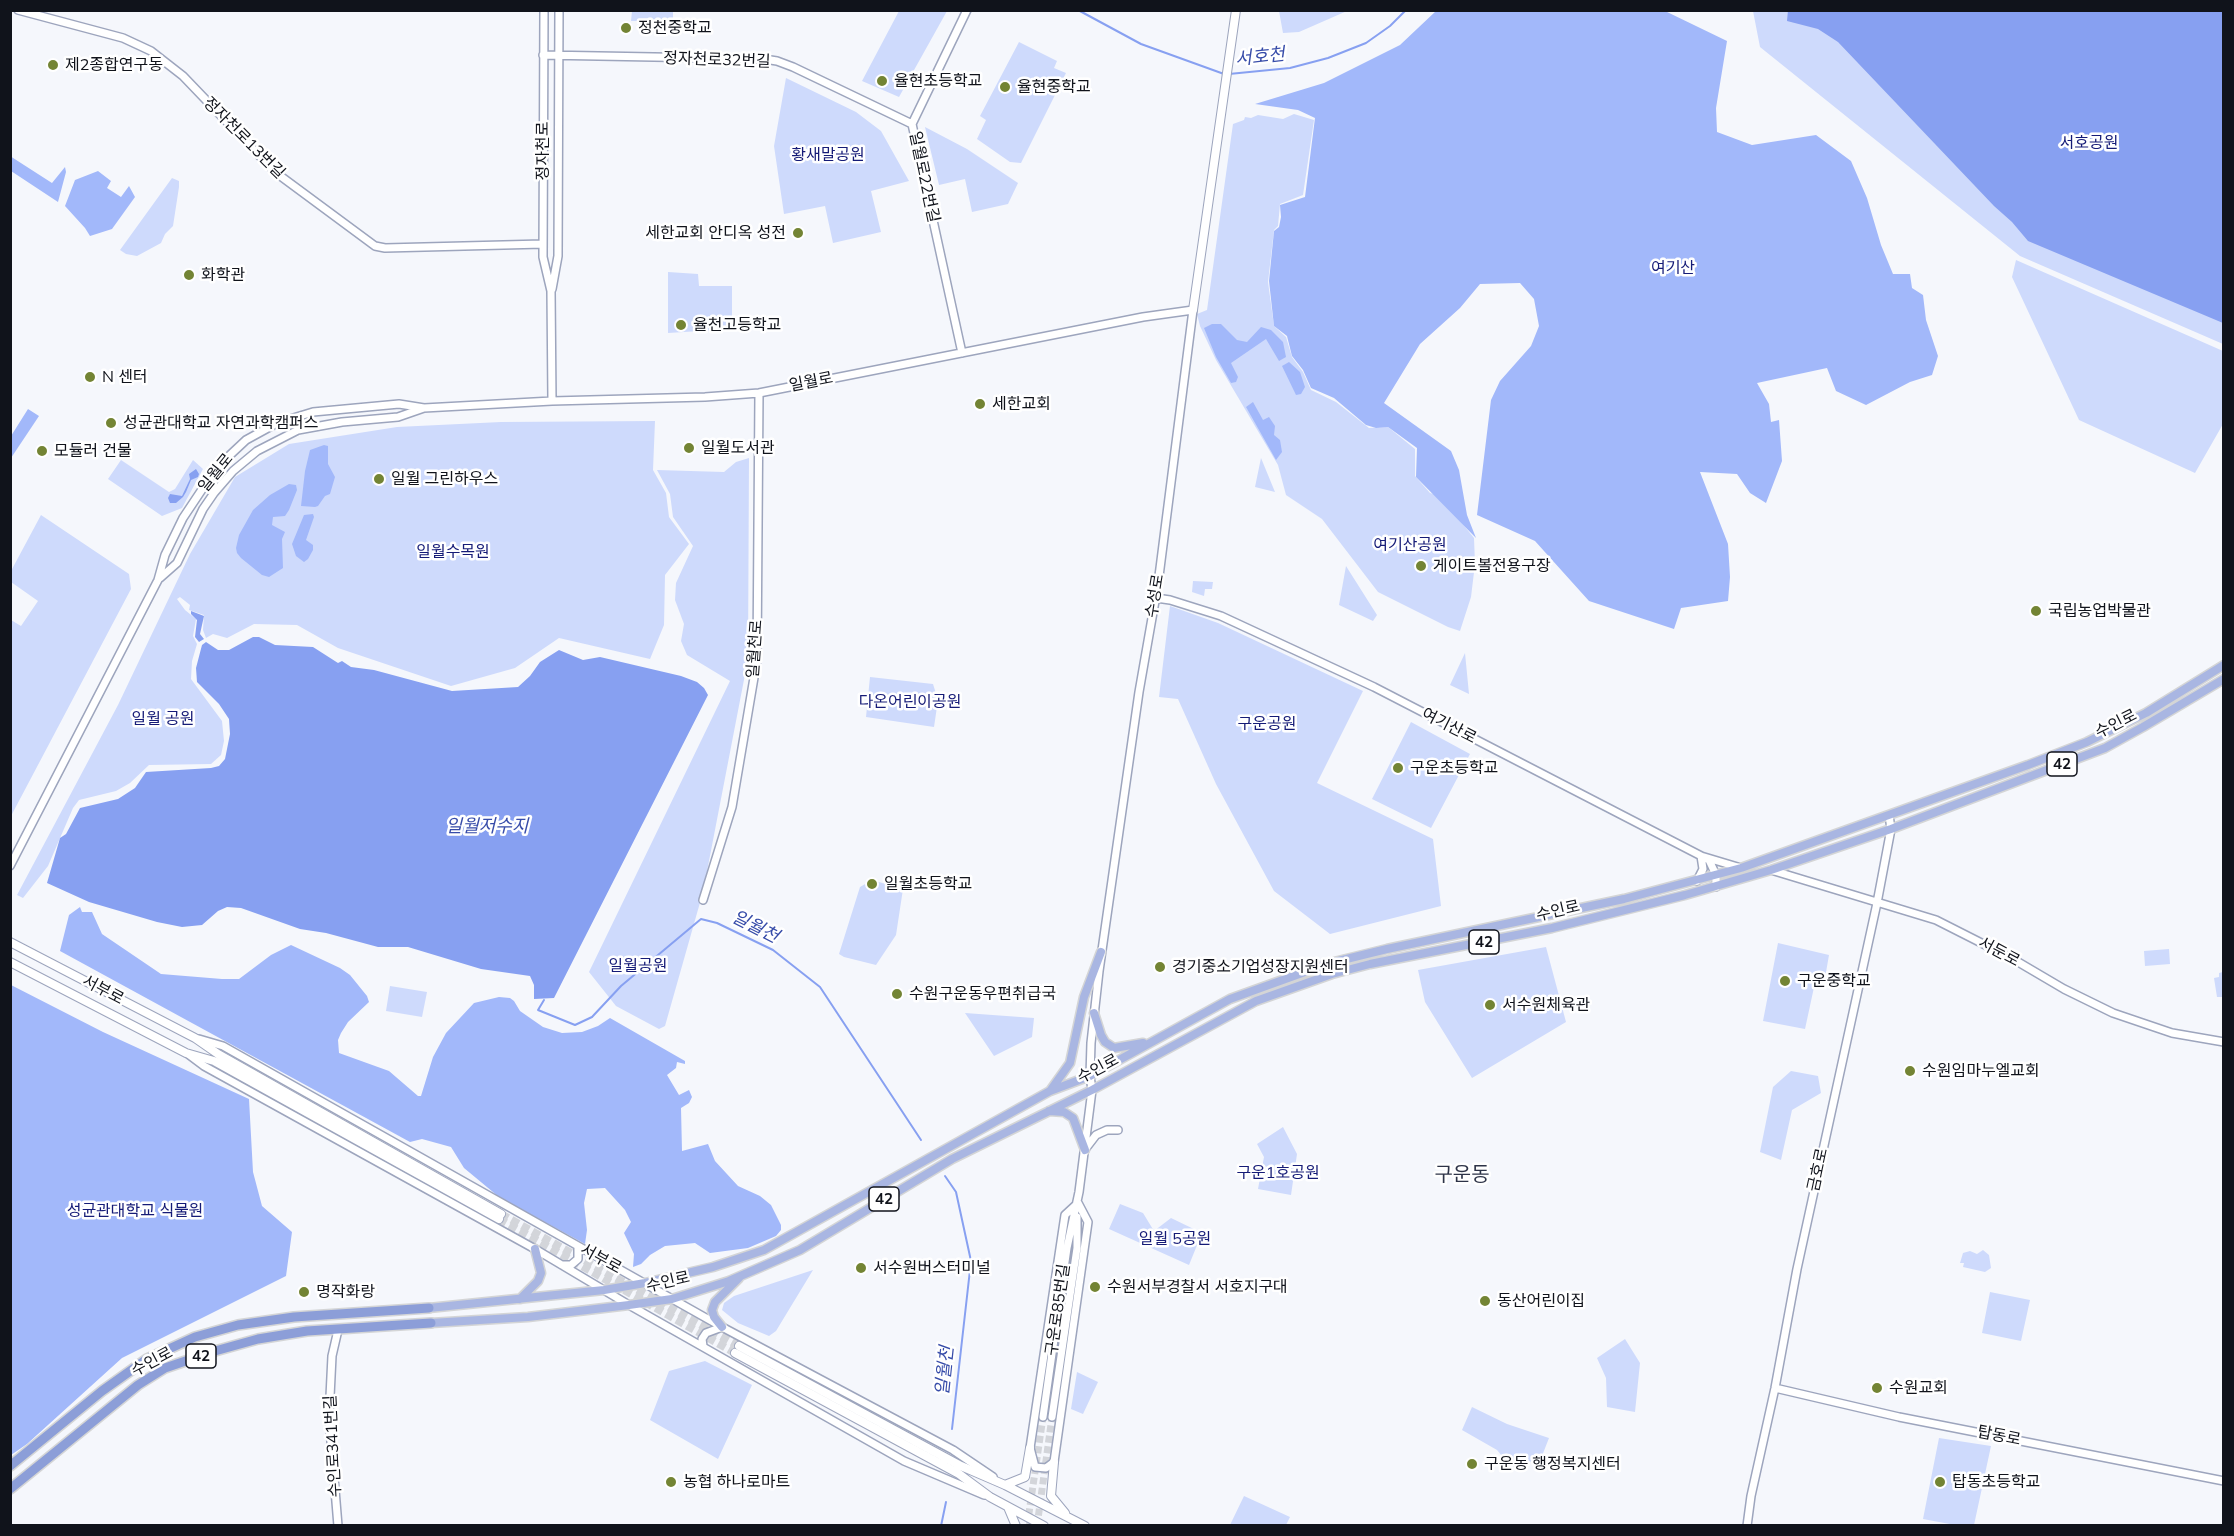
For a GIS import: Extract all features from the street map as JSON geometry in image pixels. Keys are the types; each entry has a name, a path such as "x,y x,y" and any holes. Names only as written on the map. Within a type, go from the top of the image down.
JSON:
{"highway":[{"name":"수인로","path":"10,1466 102,1391 147,1359 195,1337 238,1325 294,1317 429,1308"},
{"name":"수인로","path":"10,1488 138,1385 165,1368 258,1339 307,1331 431,1323"}],"main road":[{"name":"수성로","path":"1193,310 1236,10"},
{"name":"수인로","path":"429,1308 604,1290 645,1283 713,1267 764,1250 1050,1091 1090,1076 1230,999 1330,963 1624,900 1741,868 2028,765 2086,741 2146,714 2223,665"},
{"name":"수인로","path":"431,1323 521,1318 672,1299 742,1275 800,1250 952,1159 1092,1090 1257,1001 1289,988 1371,964 1552,928 1716,887 1771,870 1891,829 2105,748 2143,728 2223,679"},
{"name":"서부로","path":"10,942 195,1038 218,1054 500,1217 213,1061 186,1053 10,962"},
{"path":"1050,1091 1071,1062 1084,997 1101,952"},
{"path":"1094,1013 1105,1042 1114,1048 1153,1041"},
{"path":"1049,1111 1064,1112 1073,1118 1084,1150"},
{"path":"520,1299 538,1281 541,1273 535,1249"},
{"path":"722,1327 714,1317 712,1310 715,1302 742,1275"},
{"name":"서부로","path":"1044,1526 990,1497 959,1474 737,1349 961,1466 1005,1485 1085,1526"},
{"path":"1005,1485 1025,1477 1030,1448"},
{"path":"1054,1462 1051,1496 1067,1516"},
{"path":"1008,1507 1016,1526"}],"street":[{"name":"정자천로13번길","path":"18,10 123,38 151,51 183,76 275,172 375,246 385,248 543,244"},
{"name":"정자천로","path":"544,10 543,257 551,291"},
{"name":"정자천로","path":"552,400 551,291 558,256 559,10"},
{"name":"일월로22번길","path":"962,353 912,124 967,10"},
{"name":"정자천로32번길","path":"543,55 777,61 912,124"},
{"name":"일월로","path":"10,866 158,580 173,538 196,498 222,463 252,436 284,420 313,412 399,404 424,408 552,400 694,397 759,393 1143,317 1193,310"},
{"name":"수성로","path":"1092,1090 1090,1076 1094,1013 1101,952 1155,598 1193,310"},
{"name":"일월천로","path":"703,900 732,807 757,660 759,393"},
{"name":"일월로","path":"158,580 177,562 203,509 218,487 257,451 298,430 342,422 398,417 424,408"},
{"name":"여기산로","path":"1155,598 1170,600 1221,616 1374,687 1701,855 1709,860 1716,875"},
{"name":"금호로","path":"1747,1526 1751,1496 1775,1388 1797,1269 1877,903 1891,829 1888,815"},
{"path":"1696,881 1703,869 1701,855 1741,868"},
{"name":"서둔로","path":"1771,870 1936,920 2113,1013 2172,1033 2223,1042"},
{"path":"1716,875 1716,887"},
{"name":"서부로","path":"195,1038 223,1046 722,1327 954,1450 1005,1485"},
{"name":"서부로","path":"186,1053 204,1066 535,1249 904,1461 990,1497"},
{"name":"구운로85번길","path":"1043,1418 1067,1248 1077,1203 1092,1090"},
{"path":"1084,1150 1096,1135 1107,1130 1118,1130"},
{"path":"1077,1203 1088,1222 1054,1462 1046,1468 1035,1467 1030,1448 1065,1215 1077,1203"},
{"name":"구운로85번길","path":"1052,1418 1077,1248 1077,1203"},
{"path":"562,1265 571,1264 578,1259 578,1247"},
{"path":"703,1346 702,1339 706,1333 722,1327"},
{"name":"수인로341번길","path":"338,1330 332,1356 329,1417 338,1526"},
{"name":"탑동로","path":"1775,1388 1899,1417 2223,1480"}],"green space":[{"path":"632,11 673,11 673,21 631,21"},
{"path":"899,11 947,11 899,97 862,81"},
{"path":"1279,11 1347,11 1299,32 1283,33"},
{"name":"여기산","path":"1436,11 1665,11 1727,41 1716,108 1717,132 1752,145 1816,135 1851,161 1867,198 1881,245 1893,274 1910,274 1912,288 1923,295 1926,320 1938,356 1932,375 1910,382 1866,405 1836,391 1827,368 1757,383 1769,404 1771,422 1779,420 1782,461 1766,503 1750,493 1737,474 1700,472 1728,544 1730,577 1728,601 1681,608 1674,629 1589,601 1535,541 1477,515 1491,400 1500,381 1531,346 1539,326 1534,299 1520,283 1480,284 1460,308 1420,344 1384,403 1451,451 1459,470 1467,515 1476,538 1416,477 1417,448 1388,427 1376,428 1366,425 1334,398 1311,388 1303,370 1292,356 1287,336 1274,326 1269,281 1274,231 1279,227 1280,205 1305,197 1315,118 1298,110 1255,104 1324,83 1400,45"},
{"name":"서호공원","path":"1753,11 2223,11 2223,344 2020,256 1760,47"},
{"path":"1019,42 1057,61 1054,68 1066,73 1021,163 1010,162 977,139 986,120 980,116"},
{"name":"황새말공원","path":"786,78 856,112 881,131 909,181 871,191 881,232 833,243 825,206 784,214 774,146"},
{"name":"여기산공원","path":"1294,114 1314,120 1303,195 1280,204 1278,226 1274,230 1268,282 1274,326 1286,337 1292,357 1303,372 1311,390 1336,402 1369,428 1388,427 1415,449 1415,476 1430,493 1440,496 1474,538 1475,564 1471,597 1460,631 1378,592 1322,519 1286,495 1278,465 1216,360 1200,326 1197,314 1207,310 1233,124 1244,120 1245,117 1251,118 1258,115 1283,119"},
{"path":"925,127 967,149 1018,183 1008,204 972,212 965,179 939,185"},
{"path":"10,156 52,183 65,167 66,172 58,202 11,171"},
{"path":"98,171 111,181 107,188 121,197 129,186 135,197 112,229 90,236 65,206 75,180"},
{"path":"172,178 179,181 173,226 165,234 161,243 137,256 126,254 120,250"},
{"path":"2016,260 2223,351 2223,424 2195,473 2079,420 2012,277"},
{"path":"668,272 698,274 699,286 732,286 732,329 668,333"},
{"path":"1212,324 1221,324 1237,340 1247,342 1261,327 1271,330 1283,342 1286,357 1279,361 1266,339 1231,363 1238,377 1236,382 1231,383 1216,357 1204,328"},
{"path":"1289,362 1300,372 1305,387 1301,394 1296,395 1282,366"},
{"path":"1253,402 1263,420 1269,417 1275,426 1274,435 1280,440 1282,452 1276,460 1246,407"},
{"path":"28,409 39,416 11,458 11,436"},
{"name":"일월수목원","path":"655,421 653,470 666,493 669,517 689,544 665,575 664,625 650,659 559,638 515,668 451,686 338,648 297,625 254,624 227,638 213,634 206,638 203,630 204,615 189,610 190,605 180,597 177,599 196,619 193,636 197,644 192,661 191,679 222,721 224,741 221,755 211,764 149,765 130,783 116,791 79,800 73,808 48,866 23,898 17,895 118,705 190,554 235,477 289,444 397,427 501,422"},
{"path":"324,445 328,446 328,464 335,477 330,494 325,496 318,506 301,506 310,450"},
{"name":"일월공원","path":"749,458 748,659 703,892 665,1026 659,1029 616,1006 589,972 730,681 687,655 681,641 684,624 675,600 676,583 693,546 673,517 670,494 657,470 724,472 736,462"},
{"path":"1261,458 1275,492 1255,487"},
{"path":"121,460 169,492 175,489 193,460 203,469 182,508 162,516 108,479"},
{"path":"289,484 296,485 297,490 289,510 285,516 273,517 272,525 285,532 282,539 283,568 269,577 262,575 241,558 236,548 239,535 253,510 270,495"},
{"path":"313,514 306,540 313,545 313,550 304,562 296,556 292,544 304,515"},
{"path":"41,515 129,574 131,589 11,816 11,620 21,626 38,601 11,582 11,571"},
{"path":"1346,566 1377,615 1373,621 1339,605"},
{"path":"1193,581 1213,582 1212,589 1205,589 1204,596 1192,592"},
{"name":"구운공원","path":"1170,606 1218,623 1363,691 1317,783 1433,839 1441,906 1330,934 1274,891 1216,784 1178,699 1159,697"},
{"path":"1465,653 1469,694 1450,685"},
{"name":"다온어린이공원","path":"870,677 933,684 938,700 934,727 866,717"},
{"path":"1411,722 1470,754 1431,828 1372,799"},
{"path":"872,880 903,889 896,935 876,965 839,954 860,887"},
{"path":"80,907 82,912 92,912 102,934 161,974 239,979 271,955 291,945 340,968 350,975 367,996 369,1002 348,1022 341,1033 338,1040 339,1053 389,1071 418,1096 421,1096 433,1057 446,1033 474,1003 499,997 510,998 520,1011 543,1027 562,1033 582,1032 610,1018 685,1061 685,1064 677,1062 676,1068 667,1075 679,1095 689,1090 692,1097 689,1103 681,1108 682,1151 708,1144 715,1161 738,1186 760,1196 771,1205 781,1225 781,1230 776,1236 748,1248 710,1253 695,1243 665,1246 641,1264 633,1267 634,1254 624,1233 631,1222 625,1210 605,1188 587,1189 584,1203 587,1230 585,1244 499,1197 464,1168 451,1147 422,1139 410,1142 60,951 69,915"},
{"path":"1778,943 1829,955 1825,978 1816,978 1805,1029 1763,1021"},
{"path":"1546,947 1566,1022 1472,1078 1425,1002 1418,970"},
{"path":"2169,949 2170,964 2145,966 2144,951"},
{"path":"2223,972 2223,997 2217,997 2214,978 2219,977 2219,973"},
{"name":"성균관대학교 식물원","path":"11,985 103,1032 249,1099 253,1172 262,1206 292,1232 286,1276 122,1358 27,1444 11,1455"},
{"path":"390,986 427,992 422,1017 386,1011"},
{"path":"965,1013 1034,1018 1032,1037 994,1056"},
{"path":"1791,1071 1818,1076 1821,1093 1792,1110 1781,1160 1760,1152 1773,1087"},
{"name":"구운1호공원","path":"1283,1127 1297,1154 1291,1195 1258,1189 1264,1157 1257,1144"},
{"name":"일월 5공원","path":"1120,1204 1143,1213 1154,1231 1171,1218 1202,1233 1189,1265 1109,1229"},
{"path":"1983,1250 1989,1255 1991,1268 1985,1272 1963,1267 1964,1263 1960,1263 1963,1253 1970,1251 1977,1254"},
{"path":"813,1270 776,1331 769,1336 738,1323 722,1310 724,1303 734,1296"},
{"path":"1990,1292 2030,1300 2021,1341 1982,1333"},
{"path":"1625,1339 1640,1363 1635,1412 1607,1407 1606,1378 1597,1358"},
{"path":"705,1361 752,1385 718,1459 650,1420 669,1371"},
{"path":"1077,1372 1098,1382 1083,1414 1071,1409"},
{"path":"1472,1407 1507,1424 1549,1438 1540,1461 1522,1462 1512,1468 1497,1450 1462,1430"},
{"path":"1939,1438 1991,1446 1974,1525 1955,1525 1923,1519"},
{"path":"1244,1496 1290,1517 1286,1525 1230,1525"}],"water":[{"name":"서호공원","path":"1788,10 2223,11 2223,323 2028,241 1838,42 1818,29 1787,21"},
{"path":"196,469 198,477 191,480 183,497 176,503 170,503 168,498 170,494 182,496 190,479 189,474"},
{"path":"191,611 204,616 200,634 204,639 199,642 195,637 197,620"},
{"name":"일월저수지","path":"253,637 259,637 275,645 313,647 338,663 342,661 351,667 374,670 452,691 518,687 540,662 559,650 583,660 600,657 681,676 697,682 704,688 708,695 554,998 534,999 534,985 530,976 481,969 408,947 378,947 326,933 300,929 241,908 227,907 218,911 202,925 182,927 89,902 47,883 60,838 66,834 80,808 118,799 135,788 146,772 211,768 219,766 225,759 230,734 229,719 219,704 197,682 196,668 202,645 206,642 218,650 229,650"}],"waterway":[{"name":"서호천","path":"1078,10 1141,44 1224,74"},
{"name":"서호천","path":"1229,74 1290,68 1328,58 1366,43 1390,26 1406,10"},
{"name":"일월천","path":"544,1000 538,1010 575,1025 592,1017 621,986 701,919 717,923 773,950 820,987 921,1140"},
{"name":"일월천","path":"945,1176 956,1192 971,1261 952,1429"},
{"name":"일월천","path":"941,1526 946,1502"}],"tunnel":[{"path":"501,1214 739,1346"},
{"path":"499,1219 735,1353"},
{"path":"1030,1526 1029,1513 1043,1417"},
{"path":"1037,1526 1052,1417"}],"place":[{"name":"정천중학교","path":"626,28"},
{"name":"제2종합연구동","path":"53,65"},
{"name":"율현초등학교","path":"882,81"},
{"name":"율현중학교","path":"1005,87"},
{"name":"세한교회 안디옥 성전","path":"798,233"},
{"name":"화학관","path":"189,275"},
{"name":"율천고등학교","path":"681,325"},
{"name":"N 센터","path":"90,377"},
{"name":"세한교회","path":"980,404"},
{"name":"성균관대학교 자연과학캠퍼스","path":"111,423"},
{"name":"일월도서관","path":"689,448"},
{"name":"모듈러 건물","path":"42,451"},
{"name":"일월 그린하우스","path":"379,479"},
{"name":"게이트볼전용구장","path":"1421,566"},
{"name":"국립농업박물관","path":"2036,611"},
{"name":"구운초등학교","path":"1398,768"},
{"name":"일월초등학교","path":"872,884"},
{"name":"경기중소기업성장지원센터","path":"1160,967"},
{"name":"구운중학교","path":"1785,981"},
{"name":"수원구운동우편취급국","path":"897,994"},
{"name":"서수원체육관","path":"1490,1005"},
{"name":"수원임마누엘교회","path":"1910,1071"},
{"name":"서수원버스터미널","path":"861,1268"},
{"name":"수원서부경찰서 서호지구대","path":"1095,1287"},
{"name":"명작화랑","path":"304,1292"},
{"name":"동산어린이집","path":"1485,1301"},
{"name":"수원교회","path":"1877,1388"},
{"name":"구운동 행정복지센터","path":"1472,1464"},
{"name":"농협 하나로마트","path":"671,1482"},
{"name":"탑동초등학교","path":"1940,1482"}],"district":[{"name":"구운동","path":"1462,1175"}],"park label":[{"name":"일월 공원","path":"163,719"}]}
